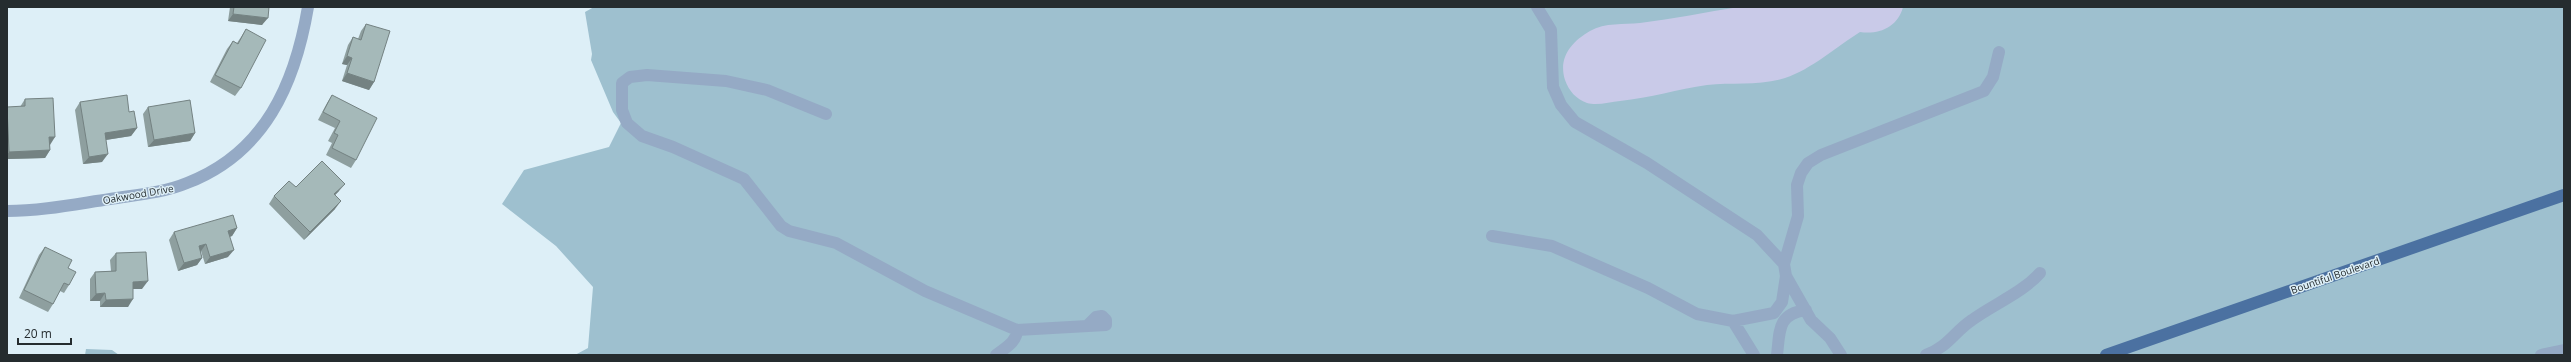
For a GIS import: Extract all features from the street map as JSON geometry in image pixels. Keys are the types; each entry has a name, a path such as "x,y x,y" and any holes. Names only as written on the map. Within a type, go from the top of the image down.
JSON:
{"main road":[{"name":"Bountiful Boulevard","path":"2106,355 2564,195"}],"street":[{"name":"Oakwood Drive","path":"7,210 53,208 167,190 193,181 223,165 256,136 280,100 295,63 308,7"},
{"path":"1537,7 1551,30 1553,47 1551,71 1553,87 1561,105 1575,122 1647,163 1757,235 1785,270 1811,320 1830,338 1841,355"},
{"path":"1492,236 1552,246 1648,288 1697,314 1733,321 1774,313 1780,308 1785,270 1798,216 1797,185 1801,173 1808,163 1821,154 1984,92 1993,77 1999,52"},
{"path":"826,114 767,90 726,81 647,75 630,77 622,83 620,89 622,110 627,123 642,136 673,147 744,179 781,226 789,231 836,243 925,291 1017,330 1089,324"},
{"path":"1926,355 1938,350 1969,321 2031,283 2040,273"},
{"path":"1777,355 1780,328 1785,318 1795,312 1806,310"},
{"path":"1733,321 1754,355"},
{"path":"996,355 1012,344 1017,336 1017,330"},
{"path":"2541,355 2564,350"}],"shaded area":[{"path":"594,7 2564,7 2564,355 575,355 588,348 593,287 556,246 502,204 524,170 609,147 621,123 613,112 591,60 592,54 585,12"},
{"path":"1739,7 1903,7 1897,20 1887,28 1881,31 1867,33 1860,32 1805,69 1785,78 1756,83 1707,85 1604,104 1587,103 1579,99 1573,94 1565,80 1563,65 1568,51 1583,35 1596,28 1608,25 1634,24"},
{"path":"86,349 112,350 119,355 85,355"}],"building":[{"path":"234,7 269,7 268,18 233,14"},
{"path":"366,24 390,31 374,82 347,73 352,58 347,56 353,37 361,40"},
{"path":"246,29 266,40 241,88 215,75 233,41 238,44"},
{"path":"127,95 129,112 134,111 137,128 105,133 108,154 89,157 80,102"},
{"path":"332,95 377,118 356,160 332,148 338,135 334,133 340,121 323,112"},
{"path":"53,98 55,137 49,137 50,150 9,152 7,107 25,106 25,99"},
{"path":"190,100 195,133 154,140 148,107"},
{"path":"322,161 345,184 334,194 341,201 310,232 274,196 289,181 296,187"},
{"path":"233,215 237,228 228,231 234,250 210,257 206,244 199,246 202,258 184,263 174,232"},
{"path":"45,247 72,260 68,268 76,272 69,285 64,283 53,304 24,290"},
{"path":"146,252 148,281 133,282 133,299 106,300 105,293 96,294 95,272 116,271 116,253"}]}
